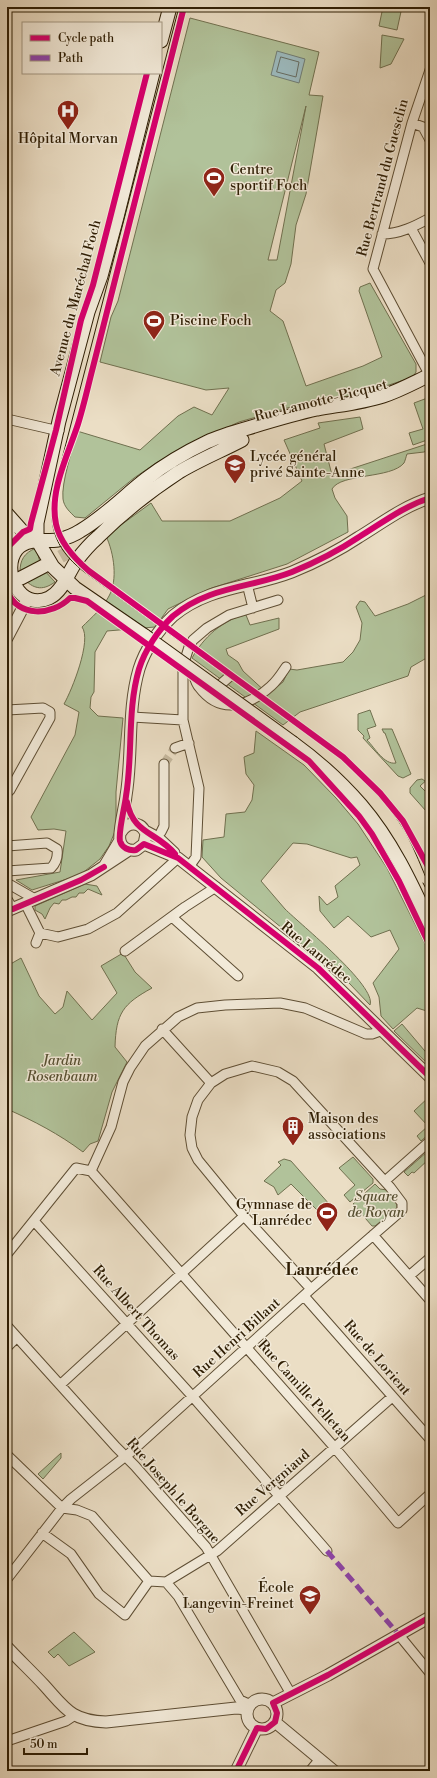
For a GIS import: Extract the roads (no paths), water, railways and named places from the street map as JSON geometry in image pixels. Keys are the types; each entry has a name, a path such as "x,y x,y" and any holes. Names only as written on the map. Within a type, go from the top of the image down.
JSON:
{"main road":[{"path":"162,37 170,7"},
{"name":"Avenue du Maréchal Foch","path":"37,540 37,523 60,421 88,312 101,276 117,217 153,74"},
{"name":"Rue Lamotte-Picquet","path":"37,540 57,540 74,534 95,520 148,478 191,450 220,437 308,411 364,401 430,378"},
{"name":"Rue Lamotte-Picquet","path":"28,598 37,600 51,597 66,580 79,557 98,537 137,504 179,472 257,433 295,422 388,403 430,378"},
{"name":"Rue Lamotte-Picquet","path":"242,440 193,459 160,480 75,545 142,489 167,471 201,451 277,419"},
{"path":"7,514 23,532 37,540 53,567 66,580 312,757 361,805 381,832 406,874 430,924"},
{"path":"7,532 16,550"},
{"path":"28,598 17,583 12,583 8,569 16,550 22,545 37,540"},
{"path":"17,583 43,565"}],"street":[{"name":"Rue Bertrand du Guesclin","path":"430,70 412,123 373,270 430,378"},
{"path":"412,123 423,127 430,140"},
{"path":"382,234 391,234 411,228 430,218"},
{"path":"411,228 430,263"},
{"path":"7,419 59,430"},
{"path":"126,796 130,815 140,827 146,838 144,844 136,850 129,850 123,846 120,836 126,796 132,717 139,670 146,652 166,623 199,599 212,593 273,579 310,564 357,539 399,511 430,498"},
{"path":"247,584 253,608"},
{"path":"7,638 28,598"},
{"path":"189,866 196,857 199,788 183,720 183,666 189,647 192,640 206,628 229,615 278,600"},
{"path":"189,647 192,668 198,686 213,701 225,706 242,704 254,699 272,686 286,667"},
{"path":"207,696 229,677"},
{"path":"7,710 43,708 50,712 50,718 10,790 7,792"},
{"path":"132,717 183,720"},
{"path":"175,748 188,743"},
{"path":"161,832 164,826 164,764"},
{"path":"104,867 120,836 128,825 140,827"},
{"name":"Rue Lanrédec","path":"140,827 158,838 178,858 318,968 430,1077"},
{"path":"7,846 47,843 57,849 58,854 55,864 51,868 7,871"},
{"name":"Rue Lanrédec","path":"144,844 178,858"},
{"path":"9,906 30,901 81,880 129,850"},
{"path":"40,933 58,937 88,929 117,913 178,858"},
{"path":"7,884 30,901 40,933 36,942"},
{"path":"125,951 216,887"},
{"path":"172,917 238,976"},
{"path":"7,1254 76,1168 91,1171 112,1127 118,1097 130,1068 145,1046 162,1029 178,1017 197,1008 226,1005 280,1003 305,1008 366,1034 372,1034 383,1030"},
{"path":"162,1029 211,1083 198,1100 192,1117 190,1135 192,1148 198,1160 244,1216 311,1289"},
{"name":"Rue Henri Billant","path":"7,1579 62,1508 71,1499 125,1456 193,1397 311,1289 402,1210 402,1202 385,1181 293,1081 278,1072 252,1066 225,1074 211,1083"},
{"path":"385,1181 430,1141"},
{"name":"Rue Camille Pelletan","path":"91,1171 335,1448 398,1523 430,1494"},
{"path":"60,1385 244,1216"},
{"name":"Rue Albert Thomas","path":"34,1221 126,1325 193,1397 327,1551"},
{"path":"373,1236 430,1300"},
{"path":"409,1276 430,1258"},
{"name":"Rue de Lorient","path":"304,1296 430,1439"},
{"name":"Rue Joseph le Borgne","path":"7,1326 206,1547 291,1694"},
{"path":"7,1347 17,1337"},
{"name":"Rue Vergniaud","path":"166,1582 211,1555 392,1397"},
{"path":"7,1456 62,1508 77,1510 92,1516 149,1581 166,1582 178,1596 240,1700 250,1707"},
{"path":"42,1533 71,1554 99,1594 125,1615 149,1581"},
{"path":"7,1647 45,1686 64,1709 75,1716 87,1720 106,1722 250,1707 259,1700 265,1700 273,1703 430,1617"},
{"path":"399,1635 430,1674"},
{"path":"250,1707 249,1721 257,1728 266,1729 275,1722 277,1713 273,1703"},
{"path":"7,1741 66,1721 75,1716"},
{"path":"275,1722 334,1771"},
{"path":"236,1771 257,1728"},
{"path":"310,1771 319,1760"}],"water":[{"path":"277,51 305,59 299,83 271,75"}],"tunnel":[{"path":"44,566 76,546"},
{"path":"164,764 175,748"}],"tram line":[{"path":"162,73 179,7"},
{"path":"162,74 55,486 52,512 52,523 55,533 65,553 83,571 341,759 376,794 400,823 430,887"},
{"path":"423,883 430,896"}],"place":[{"name":"Hôpital Morvan","path":"68,130"},
{"name":"Centre sportif Foch","path":"214,198"},
{"name":"Piscine Foch","path":"154,340"},
{"name":"Lycée général privé Sainte-Anne","path":"235,484"},
{"name":"Maison des associations","path":"293,1146"},
{"name":"Gymnase de Lanrédec","path":"327,1232"},
{"name":"École Langevin-Freinet","path":"310,1616"}],"district":[{"name":"Lanrédec","path":"322,1270"}],"park label":[{"name":"Jardin Rosenbaum","path":"62,1070"},
{"name":"Square de Royan","path":"376,1206"}]}
